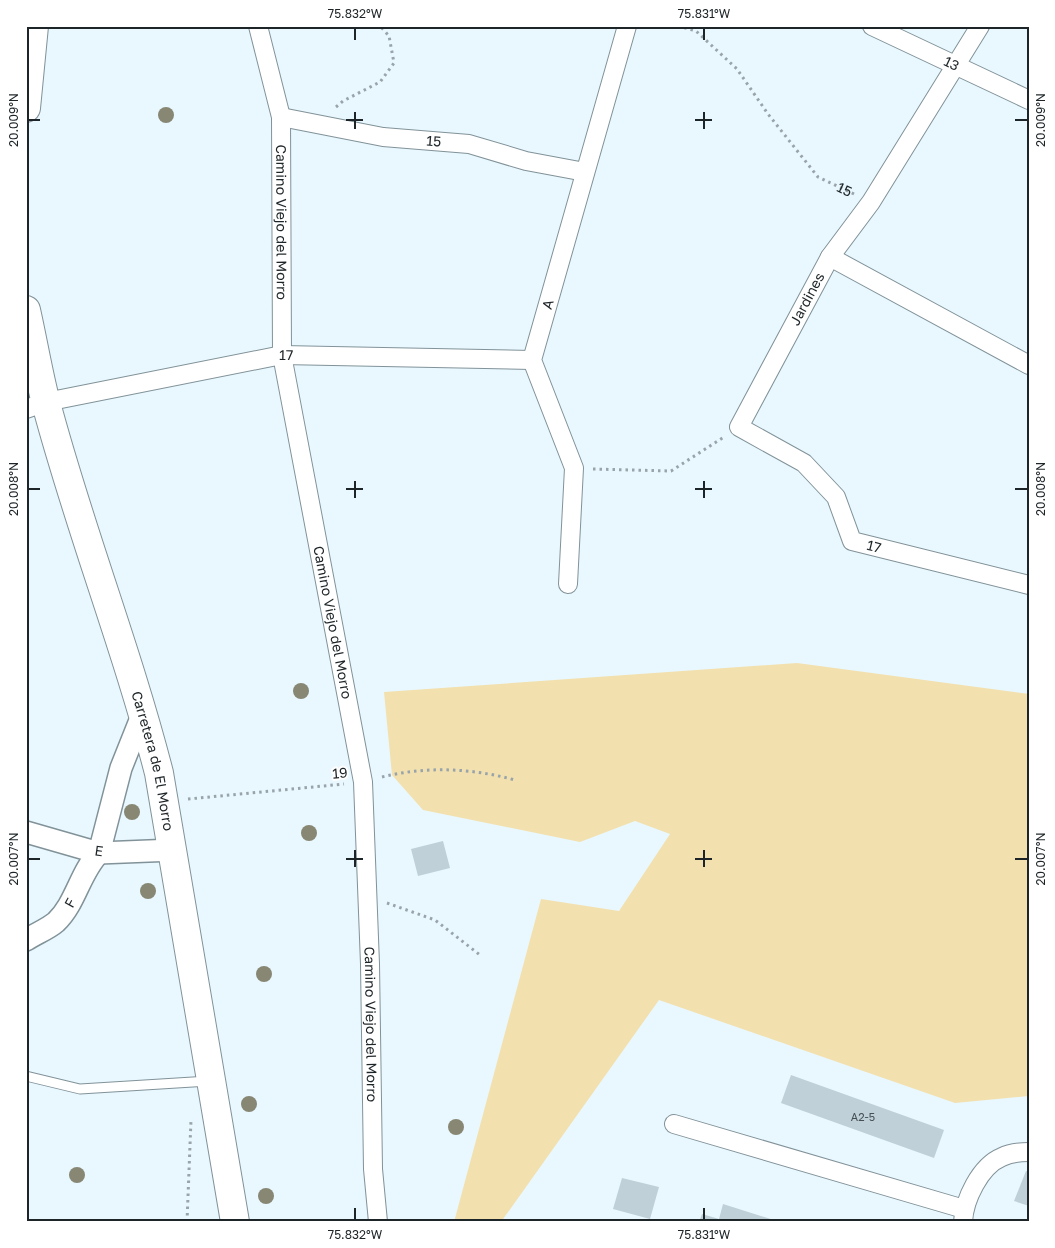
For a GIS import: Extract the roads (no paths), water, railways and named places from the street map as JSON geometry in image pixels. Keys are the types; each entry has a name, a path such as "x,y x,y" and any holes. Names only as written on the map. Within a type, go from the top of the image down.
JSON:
{"main road":[{"path":"26,108 34,26"},
{"name":"Carretera de El Morro","path":"26,310 36,405 88,542 143,713 165,802 174,850 202,1082 235,1222"}],"street":[{"name":"Camino Viejo del Morro","path":"258,26 280,117 282,355 363,782 373,1169 378,1222"},
{"name":"A","path":"532,360 626,26"},
{"name":"13","path":"872,26 1029,100"},
{"name":"Jardines","path":"740,427 830,256 871,202 980,26"},
{"name":"15","path":"280,117 383,136 469,144 526,161 585,172"},
{"path":"830,256 1029,365"},
{"name":"17","path":"36,405 282,355 532,360"},
{"path":"532,360 574,468 568,584"},
{"name":"17","path":"740,427 804,462 836,497 852,541 1029,585"},
{"name":"F","path":"26,940 56,922 77,890 91,861 99,853 121,768 143,713"},
{"name":"E","path":"26,832 99,853 174,850"},
{"path":"674,1124 964,1215 982,1173 1000,1157 1029,1152"}],"lane":[{"path":"26,1076 80,1089 202,1082"}]}
